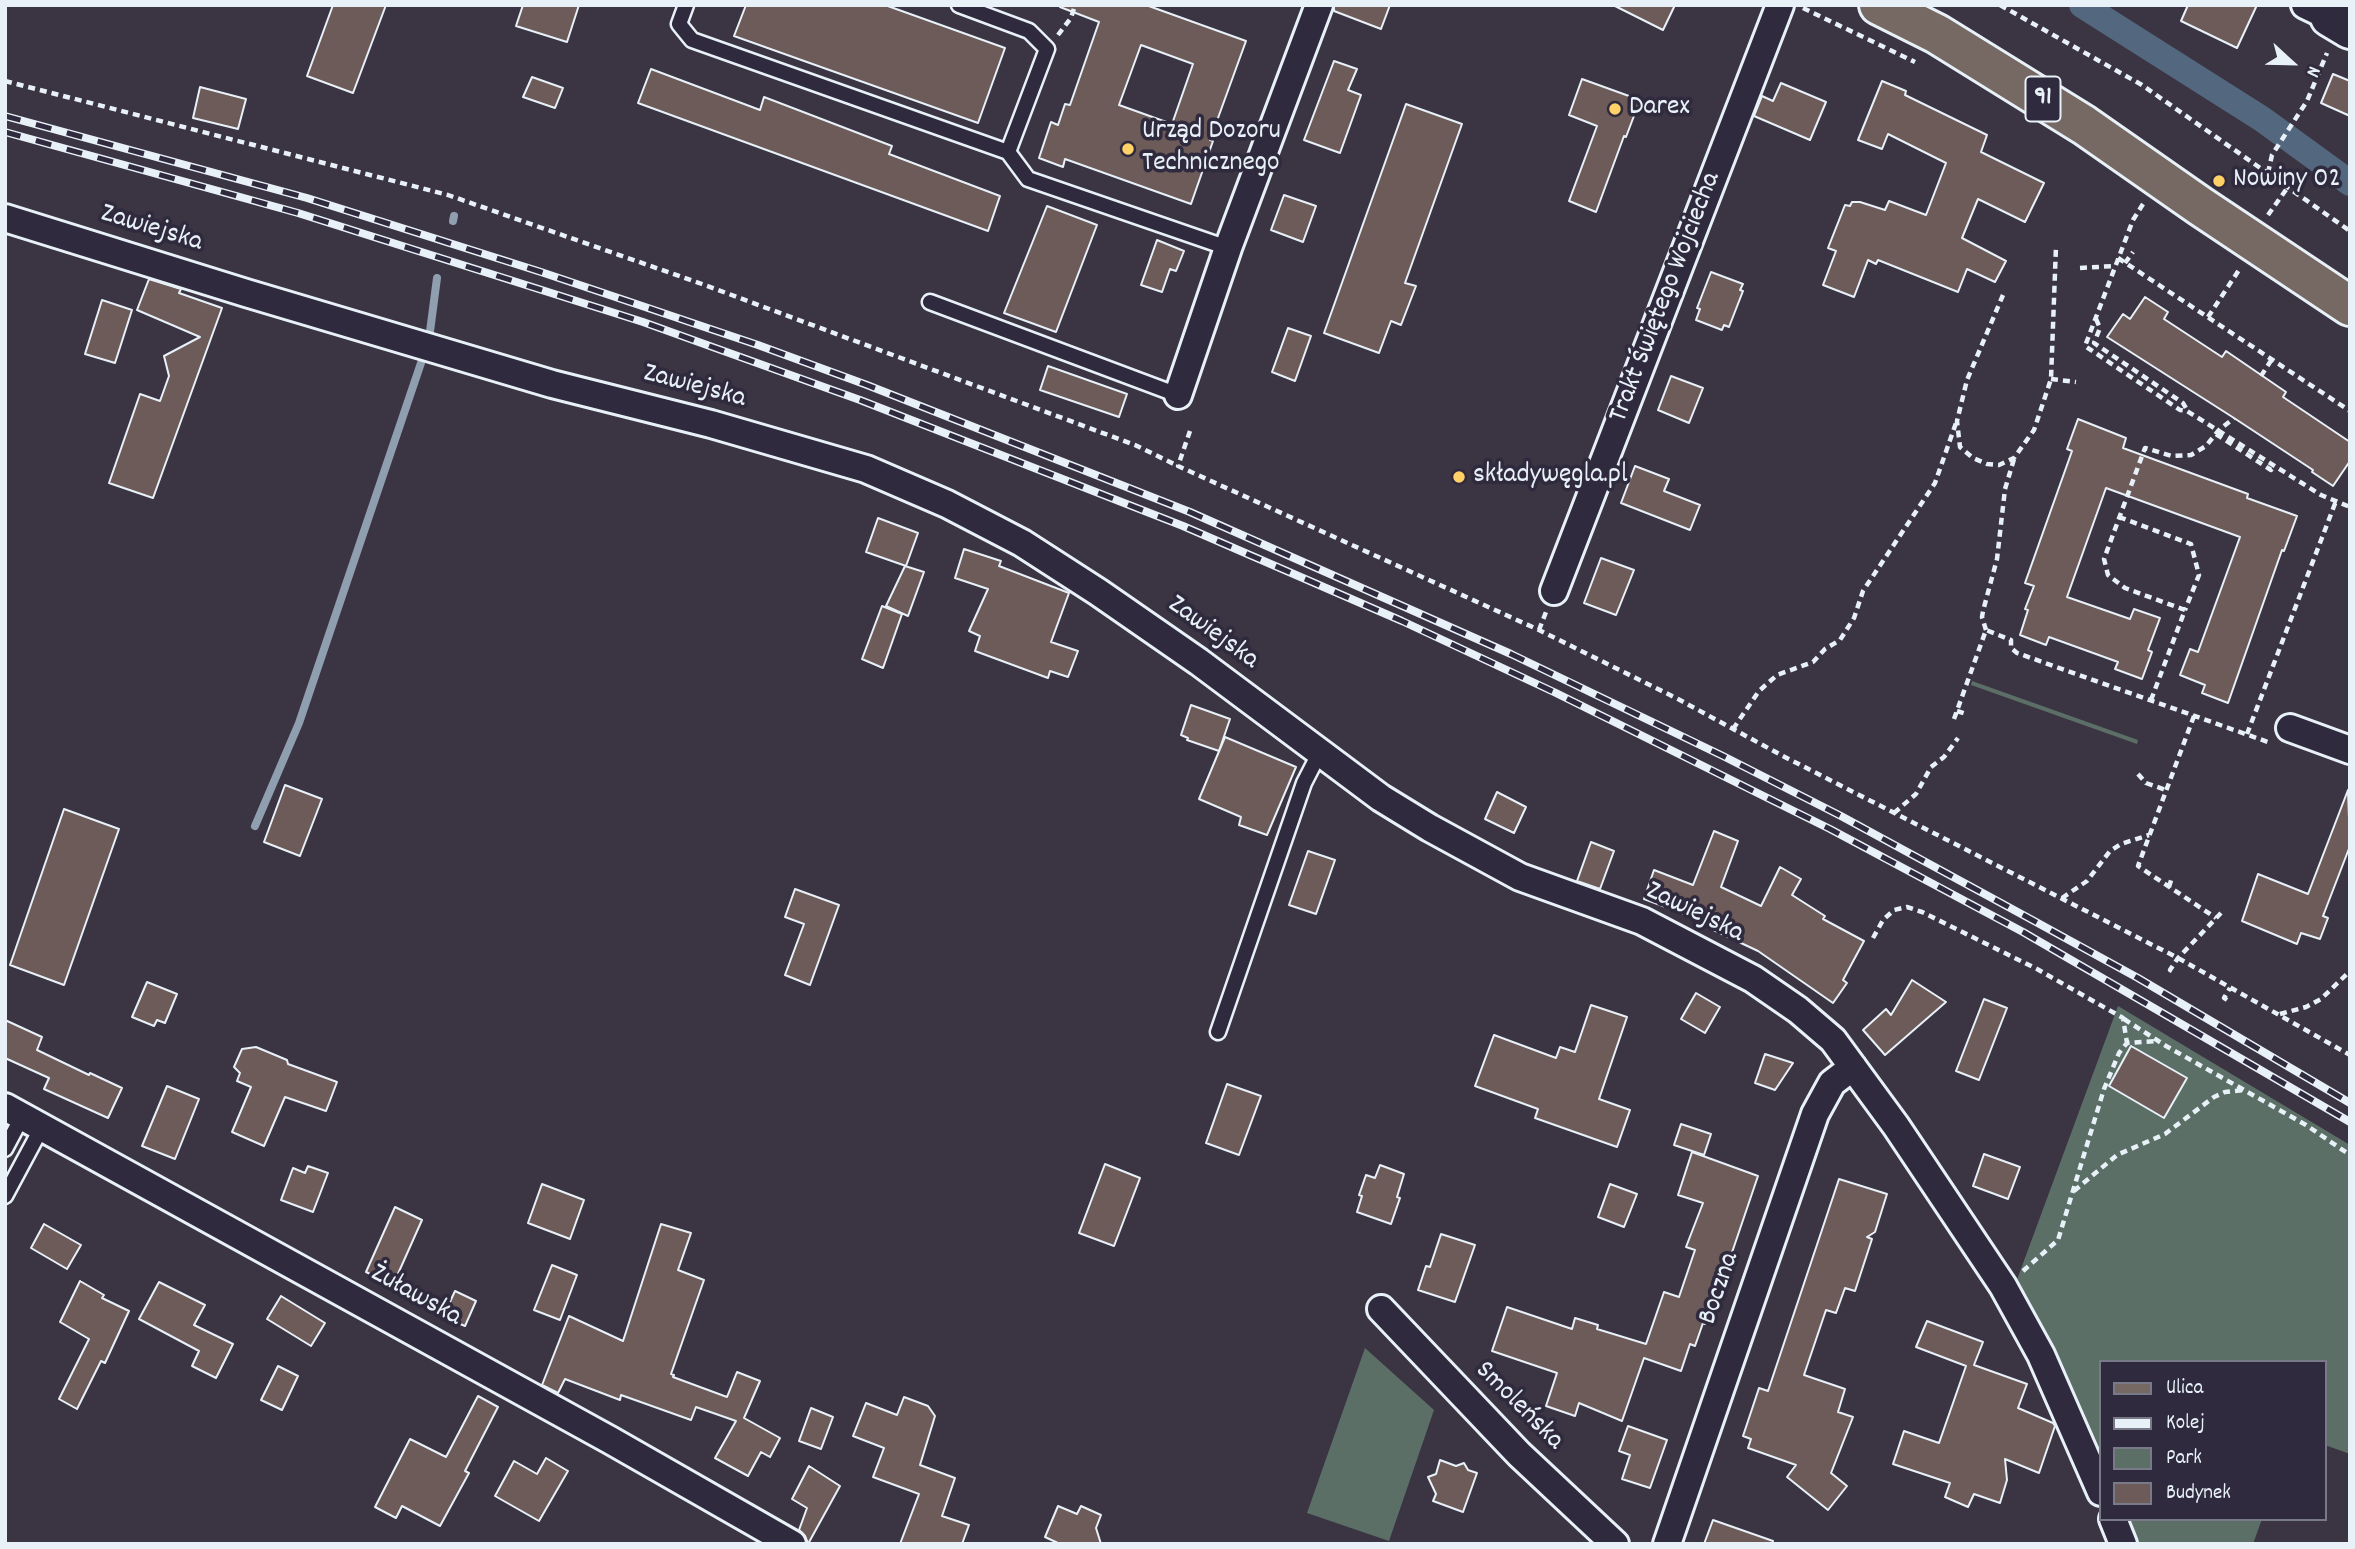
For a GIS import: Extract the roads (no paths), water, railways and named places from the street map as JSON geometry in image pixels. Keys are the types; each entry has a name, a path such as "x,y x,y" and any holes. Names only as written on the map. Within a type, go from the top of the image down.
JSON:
{"main road":[{"name":"91","path":"1879,5 1937,34 2084,125 2350,306"}],"street":[{"path":"1178,395 1227,248 1319,5"},
{"name":"Trakt Świętego Wojciecha","path":"1554,591 1780,5"},
{"name":"Zawiejska","path":"6,219 552,384 711,424 866,469 947,503 1022,543 1188,654 1381,798 1476,855 1520,877 1642,921 1754,979 1833,1040 1896,1126 2003,1286 2042,1355 2100,1490"},
{"path":"2280,735 2350,751"},
{"name":"Boczna","path":"1667,1544 1815,1114 1832,1083 1853,1067"},
{"name":"Żuławska","path":"23,1117 610,1440 792,1544"},
{"name":"Smoleńska","path":"1381,1309 1519,1454 1615,1544"},
{"path":"2114,1521 2123,1544"}],"lane":[{"path":"686,5 679,24 692,40 1008,152 1028,179 1227,248"},
{"path":"960,5 1029,31 1047,49 1008,152"},
{"path":"930,302 1178,395"},
{"path":"1218,1032 1304,783 1320,752"},
{"path":"5,1149 23,1117"},
{"path":"5,1196 23,1117"}],"waterway":[{"path":"2082,5 2262,119 2350,183"},
{"path":"453,221 454,216"},
{"path":"429,339 437,278"},
{"path":"255,826 299,723 421,363"}],"railway":[{"path":"5,116 307,198 541,272 867,385 1190,512 1511,654 1841,816 2138,978 2350,1103"},
{"path":"5,132 298,213 643,322 860,400 1183,526 1402,621 1556,693 1830,829 2023,932 2350,1122"}],"place":[{"name":"Darex","path":"1615,109"},
{"name":"Urząd Dozoru Technicznego","path":"1128,149"},
{"name":"Nowiny 02","path":"2219,181"},
{"name":"składywęgla.pl","path":"1459,477"}]}
